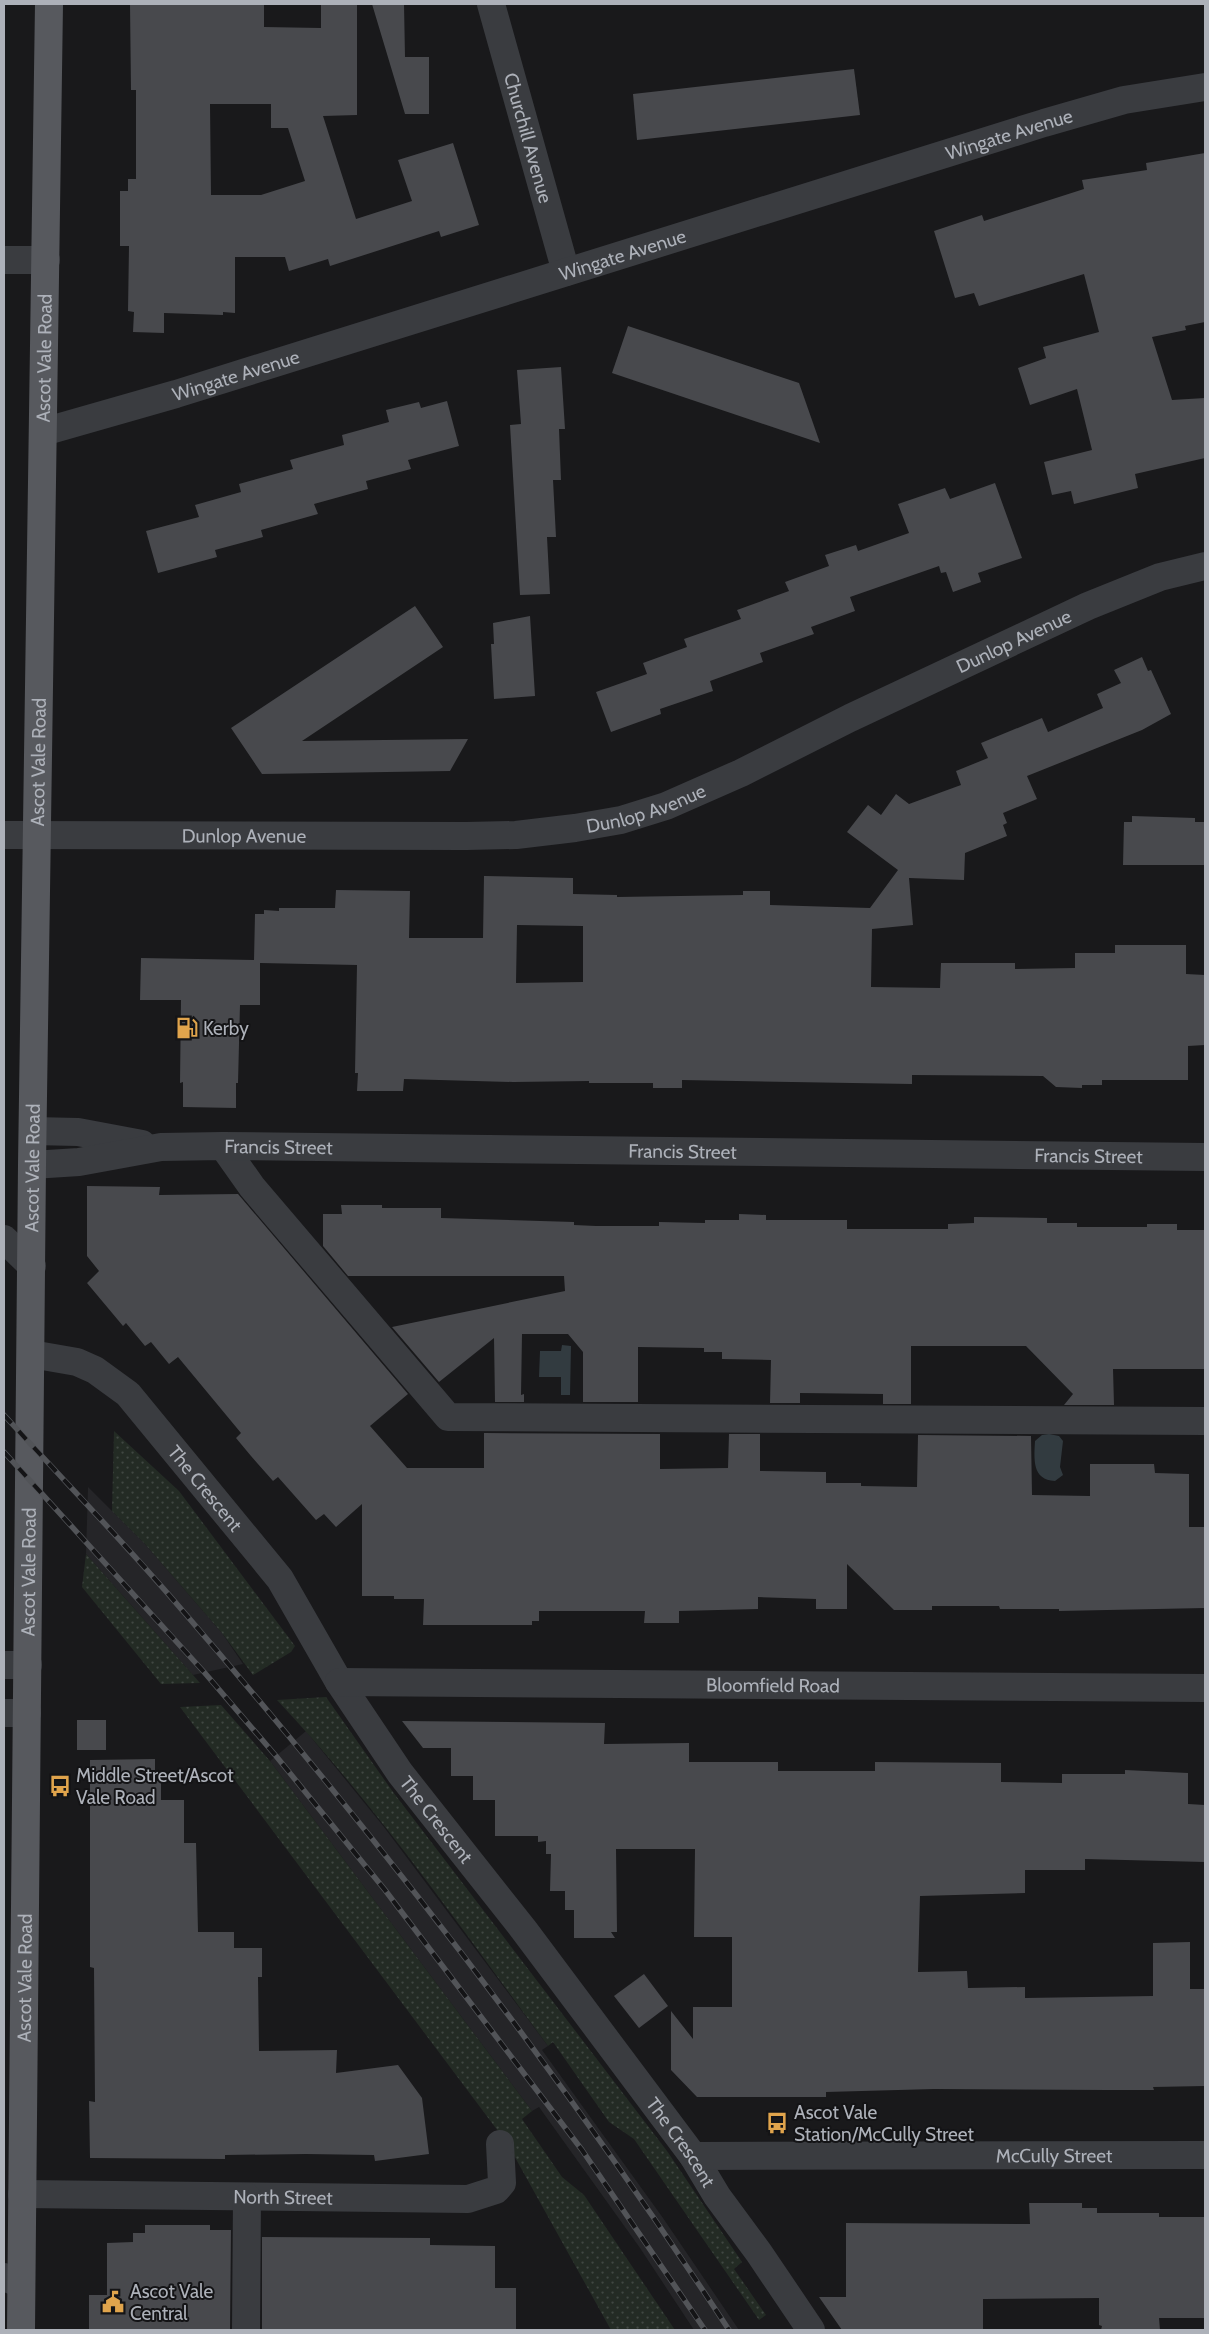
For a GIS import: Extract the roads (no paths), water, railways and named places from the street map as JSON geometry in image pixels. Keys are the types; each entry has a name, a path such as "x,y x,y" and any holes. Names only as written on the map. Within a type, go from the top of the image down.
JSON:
{"main road":[{"name":"Ascot Vale Road","path":"21,2330 13,2280 16,2206 15,1713 32,1266 36,835 49,4"}],"street":[{"name":"Churchill Avenue","path":"491,4 566,272"},
{"name":"Wingate Avenue","path":"43,432 176,394 1124,100 1205,87"},
{"path":"4,260 46,260"},
{"name":"Dunlop Avenue","path":"4,835 516,835 621,820 666,806 741,773 850,718 1088,606 1160,577 1205,566"},
{"name":"Francis Street","path":"33,1131 78,1132 161,1147"},
{"path":"223,1146 252,1187 448,1417 1205,1421"},
{"name":"Francis Street","path":"32,1165 79,1162 161,1147 223,1146 1205,1157"},
{"path":"4,1239 32,1266"},
{"name":"The Crescent","path":"30,1354 77,1362 95,1370 128,1394 280,1579 339,1682 400,1773 524,1930 692,2156 811,2330"},
{"name":"Bloomfield Road","path":"339,1682 1205,1688"},
{"name":"North Street","path":"16,2206 247,2197 468,2200 496,2190 502,2183 500,2144"},
{"name":"McCully Street","path":"692,2156 1205,2156"},
{"path":"246,2330 247,2197"}],"railway":[{"path":"4,1415 182,1610 327,1783 398,1872 468,1961 602,2143 729,2330"},
{"path":"4,1452 204,1672 276,1756 385,1890 582,2150 705,2330"}],"place":[{"name":"Kerby","path":"187,1028"},
{"name":"Middle Street/Ascot Vale Road","path":"60,1786"},
{"name":"Ascot Vale Station/McCully Street","path":"777,2123"},
{"name":"Ascot Vale Central","path":"113,2302"}]}
